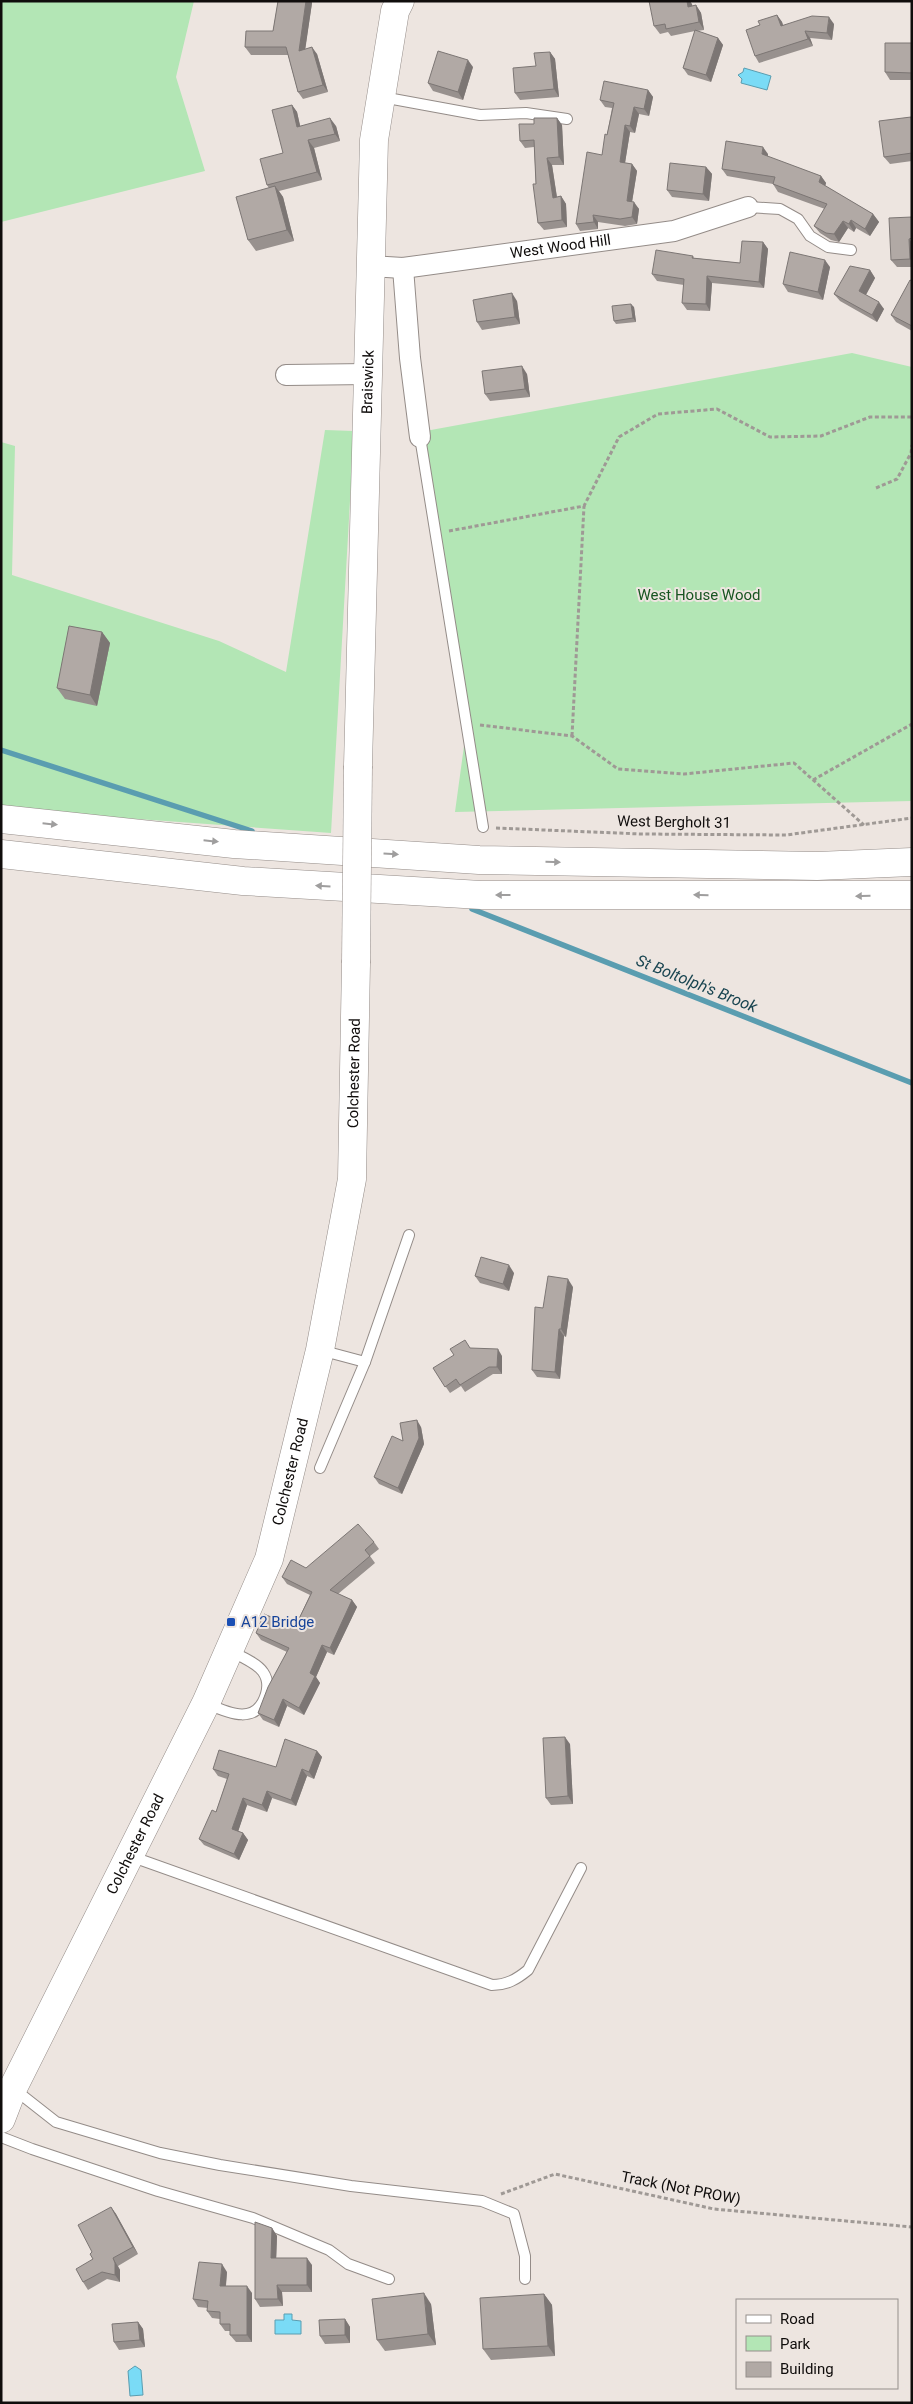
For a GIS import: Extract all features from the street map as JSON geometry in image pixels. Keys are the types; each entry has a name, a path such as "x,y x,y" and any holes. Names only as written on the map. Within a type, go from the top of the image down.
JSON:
{"main road":[{"name":"Braiswick","path":"358,766 374,140 395,11 400,1"},
{"name":"Colchester Road","path":"1,2120 13,2088 206,1703 269,1559 320,1350 352,1179 358,766"},
{"path":"1,818 234,844 479,860 817,866 912,862"},
{"path":"1,854 243,881 481,895 912,895"}],"street":[{"name":"West Wood Hill","path":"370,266 403,268 674,231 748,206"},
{"path":"403,268 410,358 420,437"},
{"path":"286,375 368,374"}],"lane":[{"path":"381,97 480,115 526,112 567,118"},
{"path":"748,206 780,209 798,219 810,236 828,247 851,250"},
{"path":"420,437 483,827"},
{"path":"320,1468 365,1362 409,1235"},
{"path":"320,1350 365,1362"},
{"path":"206,1703 225,1712 239,1714 250,1714 262,1705 268,1686 263,1671 244,1658 229,1651"},
{"path":"130,1856 492,1985 502,1985 513,1981 528,1970 581,1868"},
{"path":"13,2088 56,2122 160,2153 220,2165 342,2184 482,2202 514,2214 526,2256 526,2279"},
{"path":"1,2137 158,2191 261,2221 329,2250 348,2264 389,2279"}],"path":[{"path":"572,736 584,506 619,437 658,414 717,409 770,437 822,436 870,417 912,417"},
{"path":"876,488 896,479 910,453 912,445"},
{"path":"436,534 584,506"},
{"path":"467,724 572,736 618,769 684,774 794,763 864,825"},
{"path":"813,780 912,724"},
{"name":"West Bergholt 31","path":"483,827 640,834 786,835 912,818"},
{"name":"Track (Not PROW)","path":"482,2202 555,2174 714,2209 912,2227"}],"green space":[{"path":"1,1 194,1 176,77 205,171 1,222"},
{"name":"West House Wood","path":"852,353 912,367 912,801 455,812 467,724 420,432"},
{"path":"325,430 354,431 331,833 12,810 1,819 1,442 15,446 12,575 219,641 286,672"}],"water":[{"path":"744,68 771,76 767,90 741,83 742,79 738,75 743,72"},
{"path":"284,2314 292,2314 292,2320 301,2321 301,2334 275,2334 275,2320 284,2320"},
{"path":"135,2366 141,2370 143,2395 130,2396 128,2371"}],"building":[{"path":"278,1 306,1 299,51 312,47 323,85 298,92 286,47 245,47 246,31 273,31"},
{"path":"649,1 687,1 688,7 696,5 699,22 666,29 665,24 654,26"},
{"path":"777,15 781,26 812,16 829,17 827,33 805,31 808,39 755,56 746,30 760,25 758,21"},
{"path":"695,30 718,38 706,75 683,68"},
{"path":"885,43 912,43 912,73 885,72"},
{"path":"438,51 468,60 458,92 428,83"},
{"path":"550,52 554,89 515,93 513,68 536,66 534,53"},
{"path":"604,81 648,90 644,109 634,107 630,126 625,125 620,162 632,164 627,201 634,202 632,217 620,219 593,215 594,222 576,224 587,152 602,155 605,134 607,135 614,103 600,100"},
{"path":"292,105 297,127 330,118 335,134 308,140 317,172 267,185 260,159 283,153 272,110"},
{"path":"911,117 912,153 884,157 879,121"},
{"path":"534,118 557,118 559,157 547,158 553,198 561,196 562,220 538,223 533,184 536,184 534,140 520,141 519,124 534,124"},
{"path":"726,141 763,147 762,154 821,176 819,182 873,214 865,229 851,220 849,224 843,221 834,234 826,233 814,226 827,204 773,184 775,177 722,169"},
{"path":"670,163 706,167 703,194 667,190"},
{"path":"275,186 287,230 248,240 236,197"},
{"path":"912,217 912,238 909,239 910,259 891,260 889,218"},
{"path":"742,241 763,242 759,282 707,276 706,304 682,303 684,279 652,274 656,250 693,256 692,258 740,263"},
{"path":"790,252 825,260 818,292 783,284"},
{"path":"850,266 870,270 859,291 879,302 872,315 834,294"},
{"path":"910,280 912,281 912,326 891,315"},
{"path":"512,293 515,317 477,322 473,300"},
{"path":"631,304 633,318 614,321 612,306"},
{"path":"522,366 525,389 485,394 482,371"},
{"path":"69,626 102,632 90,695 57,688"},
{"path":"481,1257 509,1265 503,1284 475,1276"},
{"path":"548,1276 568,1279 561,1329 559,1329 555,1372 532,1370 535,1307 543,1308"},
{"path":"465,1340 470,1348 498,1349 497,1367 489,1367 460,1385 456,1379 445,1387 433,1368 454,1355 450,1349"},
{"path":"417,1420 419,1438 398,1488 374,1477 392,1436 403,1441 400,1423"},
{"path":"358,1524 374,1542 365,1550 370,1556 330,1590 352,1600 330,1648 322,1645 310,1673 315,1676 299,1708 283,1699 274,1720 258,1713 268,1687 289,1648 256,1633 264,1614 295,1627 312,1592 282,1577 291,1560 306,1568"},
{"path":"565,1737 568,1796 546,1798 543,1738"},
{"path":"285,1739 317,1751 309,1772 302,1769 291,1800 267,1791 262,1805 243,1798 232,1829 243,1833 234,1854 199,1839 212,1810 216,1812 229,1774 213,1769 219,1750 276,1767"},
{"path":"111,2207 133,2247 113,2258 115,2275 102,2272 83,2282 76,2269 93,2259 90,2254 92,2252 78,2225"},
{"path":"255,2222 272,2228 271,2258 307,2258 307,2285 277,2285 278,2299 255,2299"},
{"path":"199,2262 222,2264 220,2286 247,2286 247,2335 230,2335 230,2324 220,2324 220,2312 207,2311 208,2301 193,2299"},
{"path":"424,2293 428,2334 377,2340 372,2299"},
{"path":"544,2294 548,2346 483,2349 480,2298"},
{"path":"345,2319 345,2335 320,2336 319,2320"},
{"path":"138,2322 140,2340 114,2342 112,2324"}],"waterway":[{"path":"1,750 252,831"},
{"name":"St Boltolph's Brook","path":"472,909 912,1083"}],"place":[{"name":"A12 Bridge","path":"231,1622"}]}
